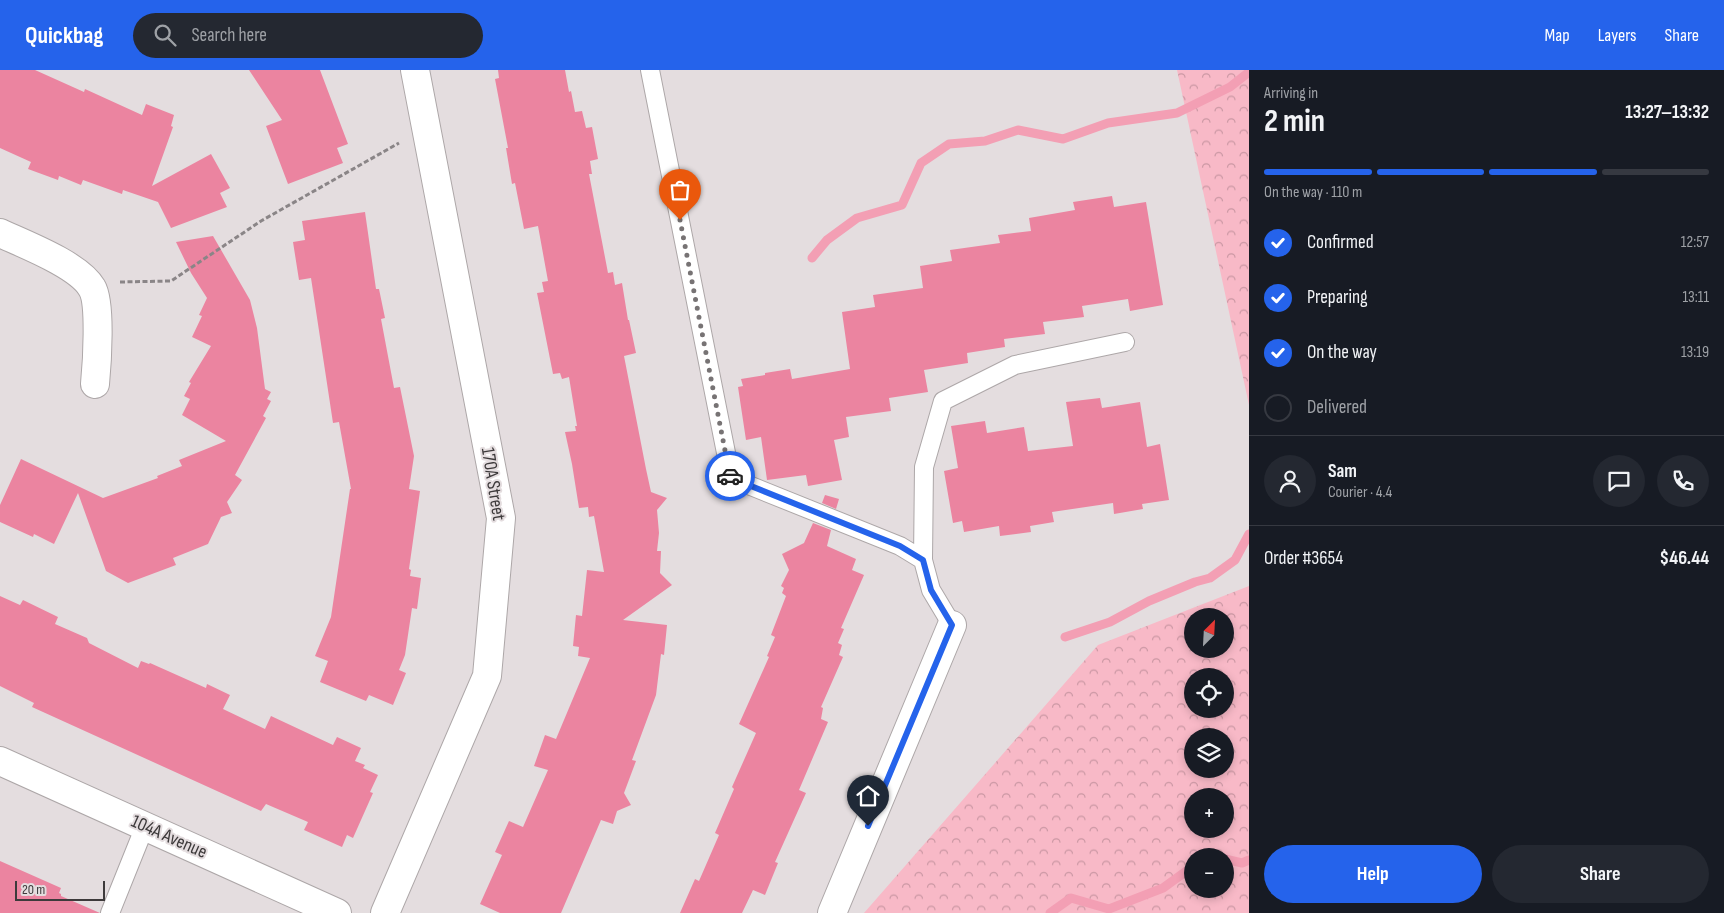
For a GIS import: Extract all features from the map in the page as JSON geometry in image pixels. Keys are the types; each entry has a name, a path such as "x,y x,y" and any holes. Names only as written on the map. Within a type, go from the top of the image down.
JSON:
{"street":[{"name":"170A Street","path":"385,913 487,676 501,518 415,70"},
{"path":"0,233 56,259 92,287 96,301 95,384"},
{"path":"832,913 952,625"},
{"name":"104A Avenue","path":"0,761 337,913"}],"lane":[{"path":"650,70 731,478 900,546 923,560"},
{"path":"952,625 931,590 923,560 924,467 943,401 1015,366 1124,342"},
{"path":"110,913 145,826"}],"path":[{"path":"112,283 124,281 171,281 261,220 399,143"}],"green space":[{"path":"1177,70 1249,70 1249,405"},
{"path":"1249,586 1249,913 864,913 1098,645 1184,611 1184,658 1234,658 1234,608 1193,608"}],"building":[{"path":"0,70 35,70 84,92 85,89 142,115 146,104 174,115 171,126 173,127 152,186 211,154 230,188 220,193 227,207 171,228 158,202 123,190 122,194 83,180 81,185 59,176 58,180 28,169 31,162 0,148"},
{"path":"249,70 320,70 348,144 337,148 343,163 288,184 266,126 282,120"},
{"path":"498,70 565,70 575,112 582,111 586,128 592,127 598,159 590,161 592,174 589,174 608,273 613,272 615,285 622,283 636,353 624,356 646,469 651,492 667,498 657,510 659,533 657,551 661,551 660,573 672,585 623,620 667,625 664,655 661,654 656,695 632,760 636,761 624,793 631,805 617,811 613,824 601,820 561,913 500,913 480,904 502,855 495,852 509,821 523,827 548,770 534,766 545,735 556,739 590,658 578,656 579,647 573,646 576,615 582,616 587,570 604,572 594,516 589,517 588,507 579,508 565,432 576,431 575,426 577,426 569,377 562,379 560,373 553,374 537,293 544,292 542,282 548,281 538,226 524,229 515,183 512,184 506,148 508,148 495,79 499,78"},
{"path":"1112,196 1114,207 1146,202 1163,305 1130,311 1128,299 1082,306 1084,317 1043,322 1045,334 1004,339 1005,347 967,353 968,363 924,370 928,392 889,398 891,411 846,417 849,437 834,440 842,480 808,486 806,475 767,480 761,437 746,440 738,387 743,386 741,379 790,369 792,379 850,369 842,312 875,307 873,295 923,288 920,266 952,261 950,250 1000,243 998,235 1031,231 1029,218 1075,210 1073,202"},
{"path":"365,212 376,289 379,289 385,318 381,319 394,388 400,387 414,456 409,489 420,491 409,569 411,570 410,576 421,578 417,609 412,608 405,655 399,670 406,673 393,705 369,695 366,701 320,682 328,661 315,656 331,617 351,489 339,422 333,423 311,278 299,280 293,242 305,240 302,221"},
{"path":"213,236 250,300 257,328 265,389 271,392 267,399 271,401 263,416 266,418 235,475 242,480 227,502 232,513 221,517 208,544 173,558 176,565 128,583 106,571 78,493 54,544 34,534 33,537 0,522 0,505 21,459 103,498 158,478 157,476 182,466 179,460 226,441 182,415 190,399 184,396 191,383 189,382 211,346 192,337 202,316 199,315 207,298 191,273 176,242"},
{"path":"1100,398 1102,408 1140,402 1147,447 1160,444 1169,500 1142,504 1143,509 1114,514 1113,503 1052,512 1054,522 1030,526 1031,532 1000,536 999,526 964,532 962,521 953,523 944,471 958,468 951,426 985,421 987,433 1024,427 1028,451 1073,446 1066,402"},
{"path":"825,495 839,499 836,509 822,503"},
{"path":"813,523 831,530 827,546 856,559 852,570 864,575 841,628 844,629 838,643 842,645 839,655 843,657 821,707 823,708 821,719 828,722 799,790 806,793 775,862 778,863 765,895 753,890 742,913 680,913 695,879 699,881 719,835 715,833 734,789 732,787 756,733 739,724 769,657 767,656 775,637 771,635 786,596 782,593 784,588 781,586 789,570 782,554 804,543"},
{"path":"0,596 20,605 23,600 58,617 55,624 87,638 89,643 138,668 141,661 150,663 206,688 207,684 230,695 223,709 265,729 271,716 333,745 337,737 361,748 355,761 365,765 363,768 378,775 370,792 373,793 353,838 347,835 342,847 304,830 308,822 266,804 261,811 32,707 34,703 0,686"},
{"path":"0,861 61,888 59,893 61,896 100,913 0,913"}],"waterway":[{"path":"812,258 827,240 857,218 902,205 921,163 949,144 985,141 1018,130 1063,139 1108,123 1177,113 1230,87 1249,72"},
{"path":"1065,637 1110,622 1149,601 1195,582 1210,578 1235,560 1249,534"},
{"path":"1234,861 1242,863 1249,860"},
{"path":"1050,913 1071,898 1109,909 1163,888 1184,873"}],"way so far":[{"path":"680,220 730,476"}],"route":[{"path":"730,476 900,546 923,560 931,590 952,625 868,826"}]}
